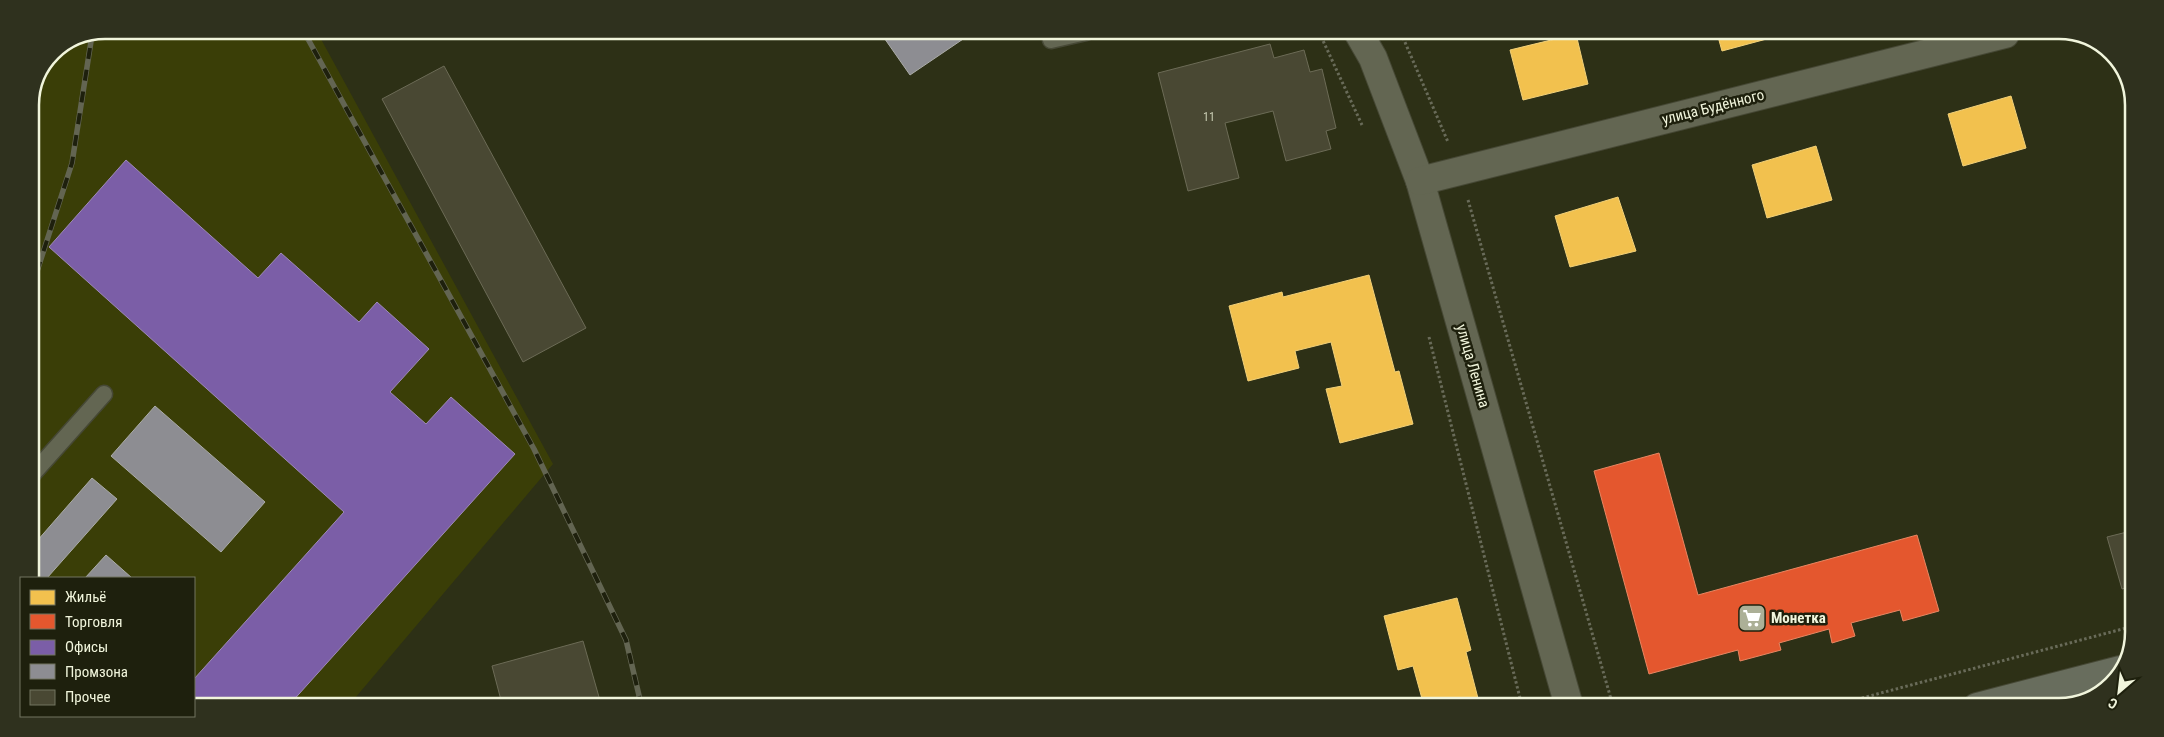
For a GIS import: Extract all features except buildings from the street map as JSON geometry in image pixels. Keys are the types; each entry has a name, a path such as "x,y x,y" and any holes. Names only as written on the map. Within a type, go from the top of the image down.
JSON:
{"main road":[{"path":"2047,698 2062,696 2094,682"}],"street":[{"name":"улица Ленина","path":"1362,39 1373,58 1420,181 1566,698"},
{"name":"улица Будённого","path":"1420,181 1985,39"}],"lane":[{"path":"1051,40 1055,39"},
{"path":"39,468 104,394"}],"path":[{"path":"1322,39 1366,132"},
{"path":"1404,39 1460,171 1611,698"},
{"path":"1427,330 1520,698"},
{"path":"1859,698 2125,628"}],"shaded area":[{"path":"105,39 321,39 553,464 355,698 195,698 195,577 39,577 39,105 44,79 58,58 79,44"}],"railway":[{"path":"308,39 534,449 626,640 640,698"},
{"path":"39,265 72,163 91,40"}],"place":[{"name":"Монетка","path":"1752,618"}]}
